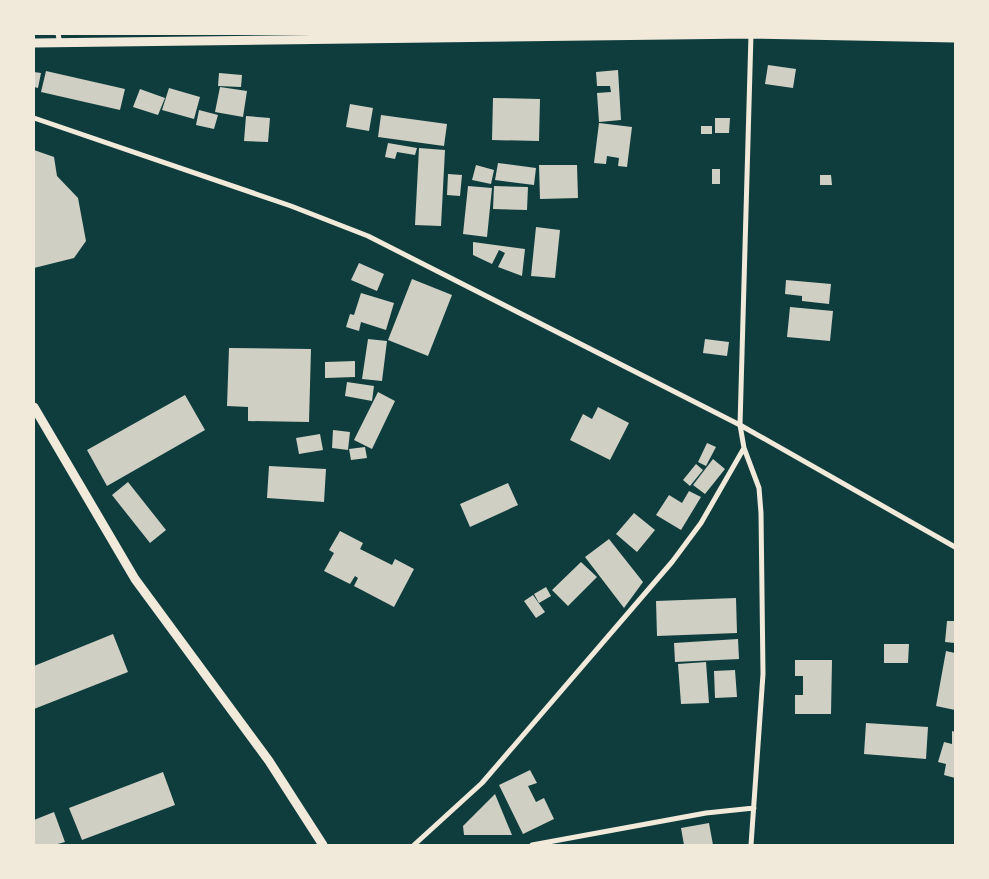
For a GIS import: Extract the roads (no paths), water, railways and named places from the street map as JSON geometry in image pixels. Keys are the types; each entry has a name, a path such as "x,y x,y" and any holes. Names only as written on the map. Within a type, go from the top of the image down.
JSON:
{"street":[{"path":"34,43 59,38 751,34 955,38"},
{"path":"751,34 740,425 744,448 759,488 761,514 763,674 752,845"},
{"path":"34,118 291,206 368,236 740,425 955,547"},
{"path":"34,407 135,579 268,761 323,845"},
{"path":"414,845 482,783 672,562 701,523 744,448"},
{"path":"532,845 706,813 754,808"}]}
